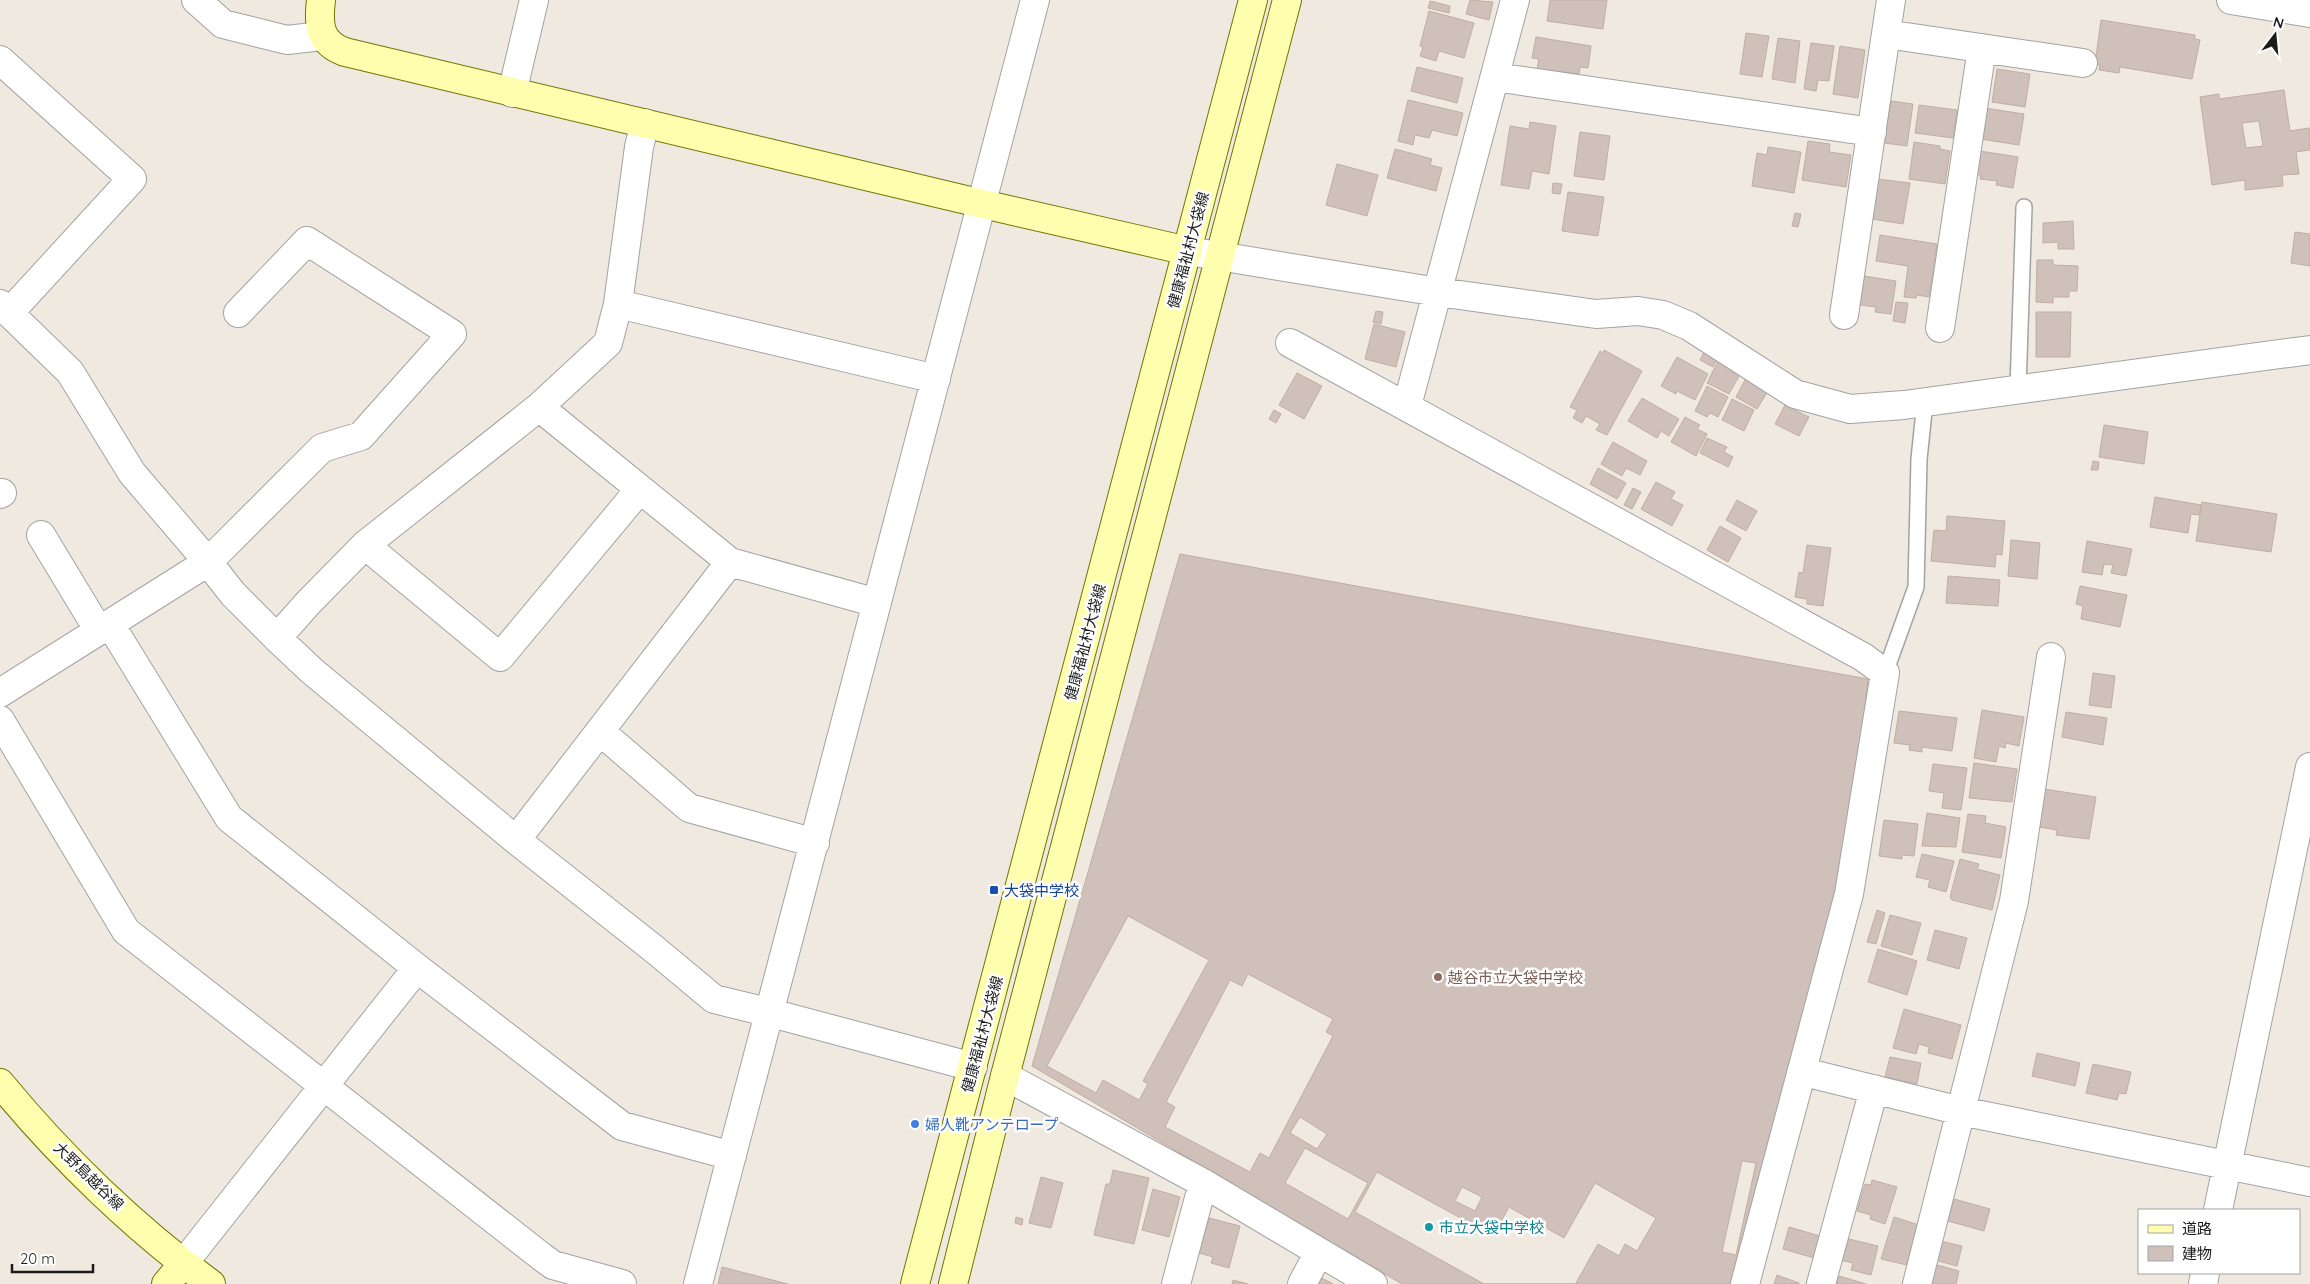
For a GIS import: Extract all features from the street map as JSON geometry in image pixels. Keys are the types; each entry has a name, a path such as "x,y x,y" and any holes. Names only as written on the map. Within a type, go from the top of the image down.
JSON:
{"street":[{"path":"196,0 223,24 287,40 322,36"},
{"path":"321,0 319,26 322,36 336,49 345,52 982,204 1188,251 1438,292 1596,314 1638,312 1663,315 1689,326 1795,394 1850,409 1926,402 2310,350"},
{"path":"512,93 534,0"},
{"name":"健康福祉村大袋線","path":"915,1284 1254,0"},
{"path":"953,1284 1005,1076 1287,0"},
{"path":"1407,406 1515,0"},
{"path":"1844,315 1891,0"},
{"path":"2230,0 2310,13"},
{"path":"698,1284 771,1013 982,204 1031,1"},
{"path":"1886,34 2083,63"},
{"path":"1940,328 1982,48"},
{"path":"0,60 132,179 4,308 70,372 132,473 208,562 232,594 312,671 516,840 654,949 714,1000 771,1013 973,1067"},
{"path":"1495,77 1872,132"},
{"path":"276,638 365,545 539,407 608,343 618,304 639,147 645,123"},
{"path":"0,694 208,562 322,448 362,436 452,334 307,241 238,313"},
{"path":"618,304 936,379"},
{"path":"1290,343 1862,657 1886,673 1849,894 1804,1072 1745,1284"},
{"path":"539,407 730,562 878,603"},
{"path":"365,545 500,657 640,489"},
{"path":"41,535 105,627 229,818 417,968 622,1126 732,1156"},
{"path":"516,840 730,562"},
{"path":"1917,1284 2014,901 2052,657"},
{"path":"0,720 126,931 553,1265 622,1284"},
{"path":"600,732 689,808 815,843"},
{"path":"2218,1209 2310,767"},
{"path":"175,1274 417,968"},
{"path":"1804,1072 1961,1111 2310,1182"},
{"path":"1005,1076 1203,1183 1373,1284"},
{"name":"大野島越谷線","path":"0,1082 175,1274 211,1284"},
{"path":"1820,1284 1874,1089"},
{"path":"1176,1284 1203,1183"},
{"path":"1302,1284 1319,1252"}],"lane":[{"path":"2018,389 2024,207"},
{"path":"1886,673 1916,587 1919,459 1926,402"}],"building":[{"path":"1470,0 1493,2 1489,20 1466,14"},
{"path":"1550,0 1607,0 1603,29 1547,21"},
{"path":"1430,1 1450,6 1449,13 1428,8"},
{"path":"1429,11 1474,23 1464,58 1439,51 1436,61 1420,56 1423,47 1420,46"},
{"path":"2101,20 2195,35 2195,39 2200,40 2192,79 2120,67 2119,73 2099,70 2100,65 2095,64"},
{"path":"1746,33 1769,36 1762,77 1740,74"},
{"path":"1536,37 1591,46 1588,68 1580,67 1579,74 1537,69 1539,59 1532,58"},
{"path":"1778,38 1800,41 1795,83 1772,79"},
{"path":"1811,43 1834,46 1829,81 1818,80 1816,91 1804,89"},
{"path":"1840,46 1865,50 1858,98 1833,94"},
{"path":"1417,67 1463,78 1457,103 1411,91"},
{"path":"1997,69 2030,74 2025,107 1992,102"},
{"path":"2284,90 2290,131 2309,128 2310,133 2310,150 2296,152 2299,174 2282,175 2283,186 2245,190 2245,180 2212,185 2200,97 2219,94 2219,99","holes":["2259,121 2263,146 2246,148 2242,123"]},
{"path":"1408,100 1463,113 1457,136 1432,130 1429,138 1415,135 1413,145 1398,141"},
{"path":"1891,101 1913,104 1907,146 1884,143"},
{"path":"1919,105 1957,110 1953,138 1915,133"},
{"path":"1985,108 2024,114 2019,145 1980,139"},
{"path":"1530,122 1556,126 1549,174 1532,171 1529,189 1501,185 1510,126 1529,129"},
{"path":"1580,132 1610,136 1604,180 1574,176"},
{"path":"1808,141 1830,144 1829,152 1851,155 1846,187 1802,180"},
{"path":"1914,142 1940,146 1940,149 1950,151 1945,184 1909,179"},
{"path":"1768,147 1801,152 1794,193 1752,186 1757,153 1767,155"},
{"path":"1395,149 1432,159 1430,165 1442,168 1436,191 1387,178"},
{"path":"1980,151 2018,157 2013,188 1996,185 1997,181 1980,179 1981,175 1977,175"},
{"path":"1337,164 1378,175 1367,216 1326,205"},
{"path":"1878,179 1910,183 1903,224 1872,219"},
{"path":"1553,183 1562,184 1560,194 1552,193"},
{"path":"1568,192 1604,197 1598,236 1562,231"},
{"path":"1795,213 1801,214 1798,227 1792,226"},
{"path":"2073,221 2074,249 2058,249 2058,242 2043,243 2043,223"},
{"path":"2295,232 2310,234 2310,266 2291,263"},
{"path":"1880,235 1937,244 1929,297 1917,295 1916,298 1904,297 1908,266 1876,261"},
{"path":"2037,260 2053,260 2053,265 2078,266 2077,291 2069,291 2069,297 2053,297 2053,303 2036,302"},
{"path":"1864,276 1896,281 1891,314 1875,312 1876,307 1860,305"},
{"path":"1896,302 1908,303 1905,323 1893,321"},
{"path":"1376,311 1383,312 1381,324 1373,322"},
{"path":"2036,312 2071,312 2070,357 2036,357"},
{"path":"1374,324 1405,332 1396,367 1365,359"},
{"path":"1706,348 1719,355 1713,367 1700,360"},
{"path":"1604,350 1642,371 1607,435 1596,430 1600,424 1586,416 1582,423 1573,418 1577,410 1570,407 1600,351 1603,353"},
{"path":"1677,357 1708,374 1695,400 1677,391 1676,394 1661,386"},
{"path":"1720,357 1743,369 1729,394 1707,383"},
{"path":"1297,373 1322,386 1304,419 1279,405"},
{"path":"1746,378 1768,391 1757,409 1736,397"},
{"path":"1707,386 1728,397 1718,417 1710,413 1707,417 1695,411"},
{"path":"1642,398 1679,419 1669,436 1661,431 1657,438 1628,421"},
{"path":"1732,399 1754,410 1744,431 1722,420"},
{"path":"1785,405 1809,417 1799,436 1775,424"},
{"path":"1274,410 1281,414 1276,423 1269,419"},
{"path":"1685,417 1700,425 1697,429 1707,434 1696,456 1671,442"},
{"path":"2104,425 2148,432 2144,464 2099,457"},
{"path":"1707,438 1727,447 1724,452 1733,457 1728,467 1700,453"},
{"path":"1613,442 1647,461 1640,475 1626,468 1622,476 1601,464"},
{"path":"2093,461 2099,462 2098,470 2091,470"},
{"path":"1598,468 1626,483 1617,499 1590,484"},
{"path":"1656,482 1675,492 1671,499 1683,505 1672,526 1641,509"},
{"path":"1633,488 1641,492 1632,509 1624,505"},
{"path":"2155,497 2201,505 2199,515 2191,514 2188,533 2150,527"},
{"path":"1737,500 1757,511 1746,531 1726,520"},
{"path":"2202,502 2277,514 2271,552 2196,541"},
{"path":"1947,516 2005,521 2002,555 1996,554 1995,567 1931,561 1934,530 1946,531"},
{"path":"1720,526 1741,538 1728,562 1707,550"},
{"path":"2011,540 2040,543 2037,579 2008,576"},
{"path":"2087,541 2132,549 2126,576 2111,573 2113,565 2104,564 2102,575 2082,572"},
{"path":"1807,545 1831,548 1823,606 1807,604 1807,599 1795,597 1799,572 1803,573"},
{"name":"越谷市立大袋中学校","path":"1180,554 1868,679 1844,889 1737,1284 1402,1284 1032,1066"},
{"path":"1948,576 2000,580 1998,606 1946,603"},
{"path":"2080,586 2127,595 2120,627 2081,619 2083,606 2076,604"},
{"path":"2093,673 2115,676 2111,708 2089,705"},
{"path":"1982,710 2024,717 2019,746 2006,743 2005,748 1999,746 1996,762 1974,758"},
{"path":"1899,711 1957,718 1952,751 1922,747 1922,752 1909,750 1910,745 1894,743"},
{"path":"2066,712 2107,718 2103,745 2062,737"},
{"path":"1974,763 2017,769 2012,802 1969,798"},
{"path":"1933,764 1967,768 1961,810 1942,808 1944,793 1929,791"},
{"path":"2044,789 2096,797 2089,839 2056,835 2057,830 2039,827"},
{"path":"1927,813 1960,818 1956,847 1922,846"},
{"path":"1968,814 1986,816 1985,823 2006,827 2001,858 1962,852"},
{"path":"1884,820 1918,824 1914,856 1902,855 1902,859 1879,856"},
{"path":"1922,854 1954,861 1946,892 1928,887 1930,880 1916,877"},
{"path":"1960,859 1979,864 1977,869 2000,875 1992,910 1952,900 1950,897"},
{"path":"1877,910 1885,913 1876,944 1867,942"},
{"path":"1890,915 1921,923 1912,955 1881,946"},
{"path":"1128,916 1209,960 1143,1081 1148,1084 1139,1100 1103,1080 1096,1093 1047,1066"},
{"path":"1935,930 1967,938 1959,969 1927,960"},
{"path":"1878,949 1917,961 1907,995 1868,982"},
{"path":"1248,974 1333,1019 1326,1032 1333,1036 1269,1158 1260,1153 1250,1172 1165,1127 1175,1107 1166,1102 1230,980 1242,986"},
{"path":"1904,1009 1961,1025 1952,1059 1928,1053 1929,1047 1919,1044 1916,1054 1893,1048"},
{"path":"2037,1053 2080,1063 2075,1086 2032,1076"},
{"path":"1890,1057 1921,1063 1917,1084 1885,1077"},
{"path":"2093,1064 2131,1072 2126,1094 2119,1093 2117,1100 2086,1093"},
{"path":"1300,1117 1327,1134 1317,1149 1290,1133"},
{"path":"1305,1148 1368,1183 1348,1219 1285,1183"},
{"path":"1742,1161 1756,1163 1736,1255 1722,1252"},
{"path":"1113,1170 1149,1178 1134,1244 1094,1235 1106,1184 1110,1184"},
{"name":"市立大袋中学校","path":"1377,1172 1493,1236 1509,1207 1564,1238 1595,1183 1656,1218 1637,1251 1625,1244 1619,1256 1598,1244 1576,1283 1578,1284 1484,1284 1355,1212"},
{"path":"1041,1177 1063,1183 1051,1228 1029,1223"},
{"path":"1872,1180 1897,1187 1885,1224 1870,1219 1871,1215 1857,1211 1865,1184 1871,1185"},
{"path":"1462,1187 1482,1197 1475,1211 1455,1201"},
{"path":"1153,1189 1180,1197 1169,1237 1142,1230"},
{"path":"1954,1199 1990,1209 1984,1231 1948,1221"},
{"path":"1016,1217 1023,1219 1022,1225 1015,1223"},
{"path":"1894,1217 1919,1225 1907,1265 1881,1259"},
{"path":"1209,1218 1240,1226 1229,1268 1211,1263 1213,1257 1199,1253"},
{"path":"1789,1227 1820,1236 1814,1258 1783,1249"},
{"path":"1845,1238 1878,1246 1871,1275 1851,1270 1853,1263 1839,1260"},
{"path":"1936,1240 1962,1246 1957,1266 1931,1259"},
{"path":"1930,1263 1959,1271 1956,1284 1924,1284"},
{"path":"722,1267 788,1284 718,1284"},
{"path":"1777,1275 1799,1283 1799,1284 1774,1284"},
{"path":"1318,1276 1333,1284 1314,1284"},
{"path":"1839,1276 1866,1284 1837,1284"},
{"path":"1233,1280 1248,1284 1232,1284"}],"place":[{"name":"大袋中学校","path":"994,890"},
{"name":"越谷市立大袋中学校","path":"1438,977"},
{"name":"婦人靴アンテロープ","path":"915,1124"},
{"name":"市立大袋中学校","path":"1429,1227"}]}
